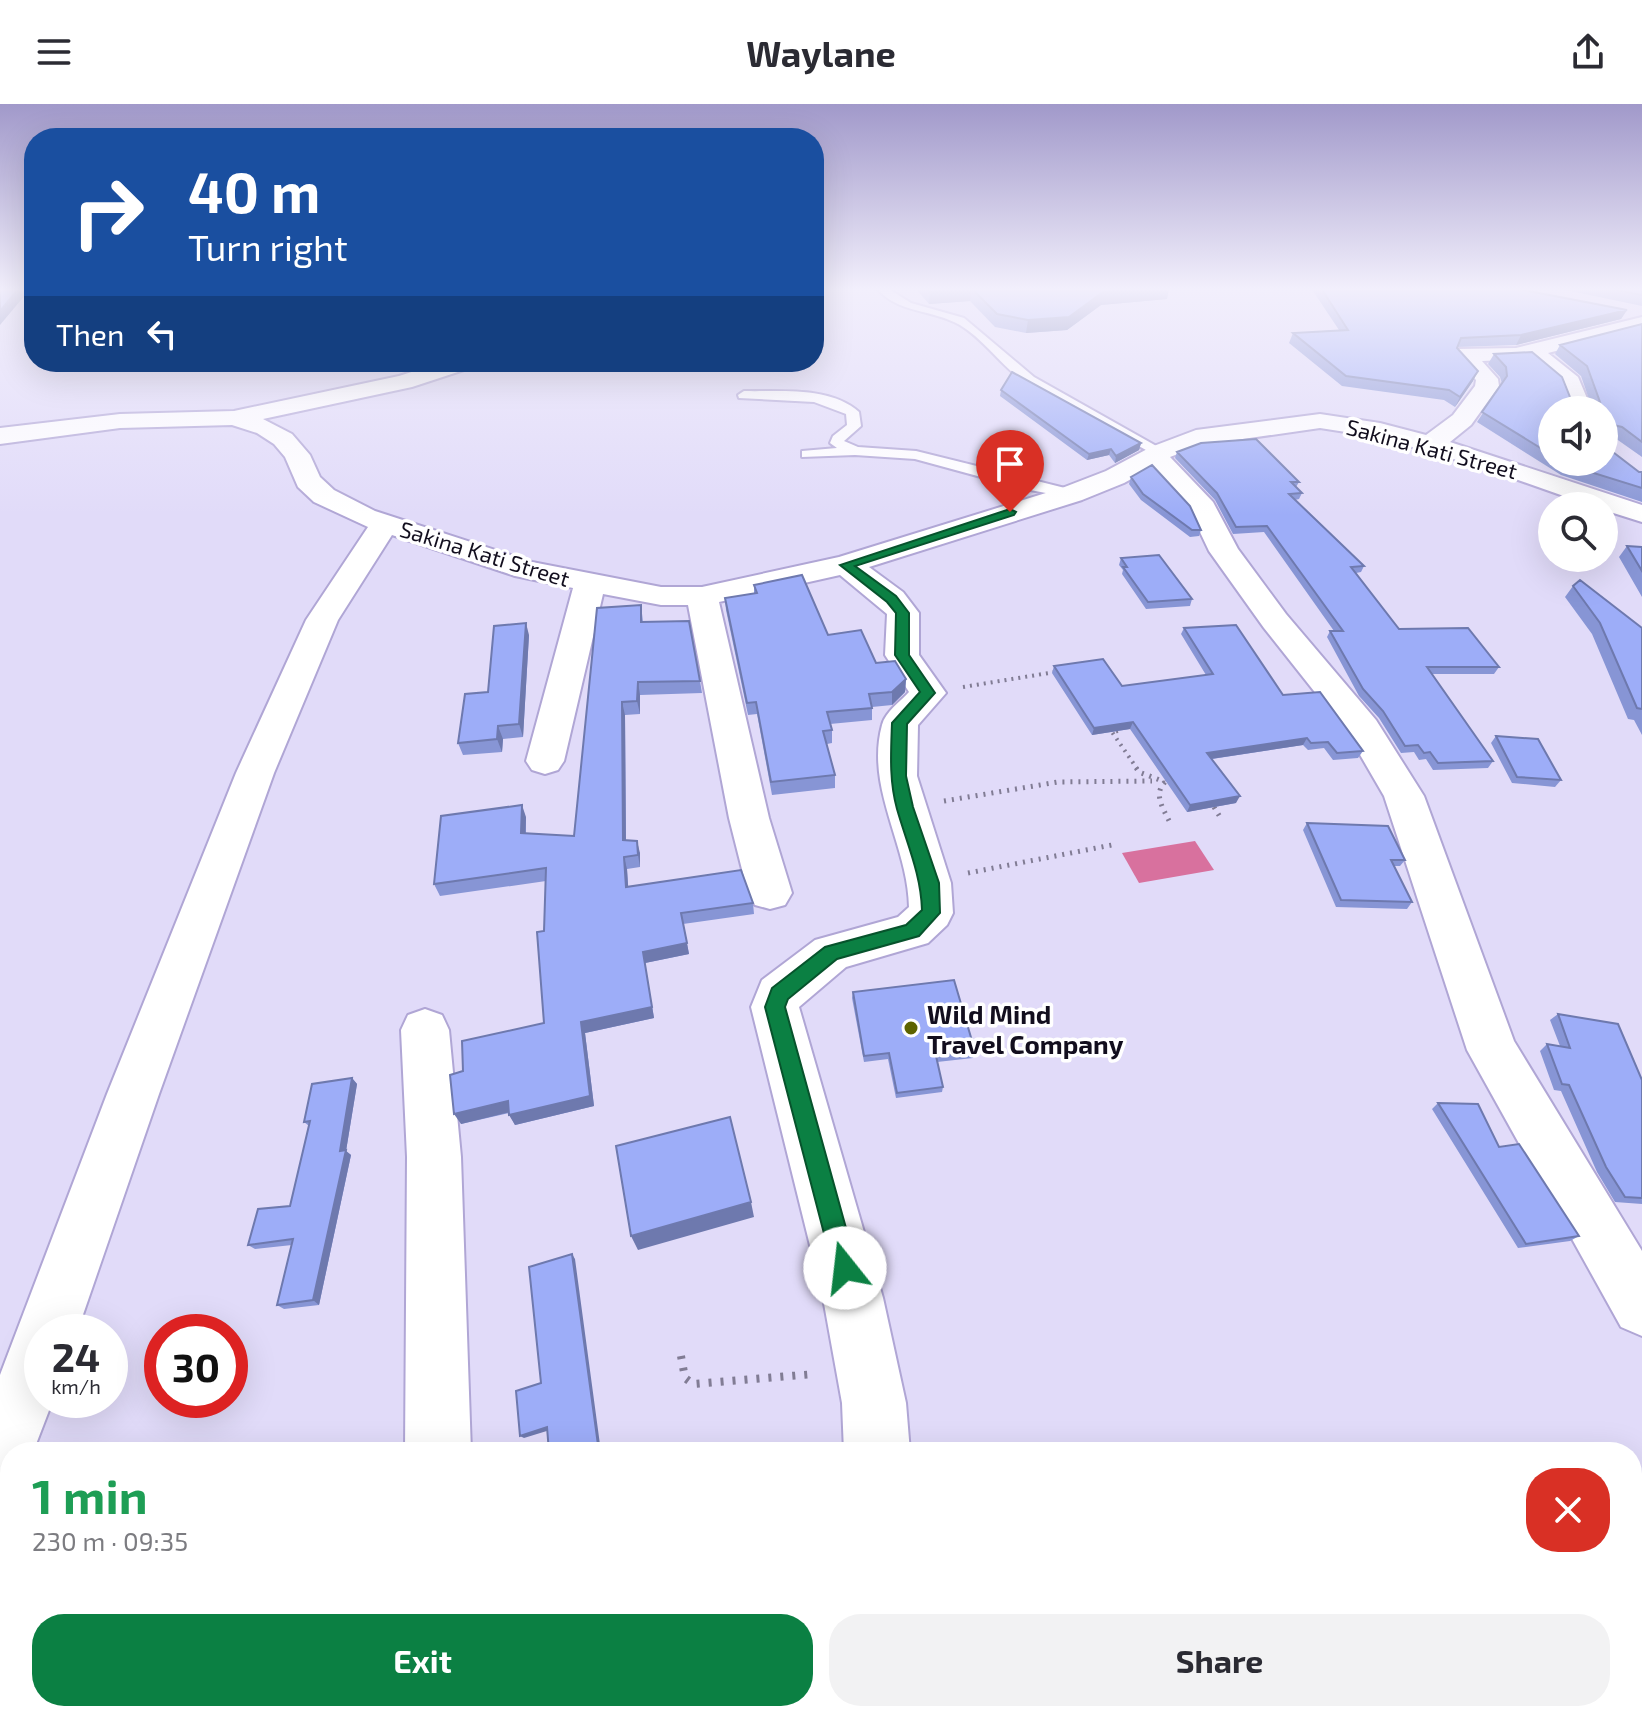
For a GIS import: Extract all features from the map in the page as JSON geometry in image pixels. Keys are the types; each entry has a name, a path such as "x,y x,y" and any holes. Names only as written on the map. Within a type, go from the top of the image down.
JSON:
{"street":[{"path":"1431,444 1462,420 1487,386 1487,379 1472,364"},
{"path":"1547,364 1570,382 1575,396"},
{"path":"234,418 404,382 434,372"},
{"name":"Sakina Kati Street","path":"0,436 120,421 234,418 266,428 283,439 297,455 308,481 324,496 385,523 526,570 661,596 702,596 846,565 1072,494 1196,438 1320,421 1380,430 1431,444 1642,514"},
{"path":"1157,454 1203,508 1224,551 1275,621 1363,728 1389,768 1409,810 1492,1050 1642,1306"},
{"path":"54,1314 255,773 322,620 385,523"},
{"path":"846,565 892,599 903,613 902,655 928,693 900,723 898,776 930,883 931,913 912,931 831,953 779,994 775,1007 853,1298 874,1403 876,1442"},
{"path":"545,761 590,584"},
{"path":"702,596 749,818 770,893"},
{"path":"425,1030 435,1214 438,1442"},
{"path":"5,1442 24,1393"}],"lane":[{"path":"1012,364 1030,380 1157,454"},
{"path":"744,395 816,399 843,405 852,412 854,426 837,443 855,451"},
{"path":"807,454 855,451 916,455 1030,486 1072,494"}],"path":[{"path":"928,693 1064,671"},
{"path":"1052,673 1060,685"},
{"path":"1102,733 1128,729"},
{"path":"1112,732 1139,772 1165,782"},
{"path":"905,807 1058,782 1165,782"},
{"path":"1165,782 1160,787 1159,798 1171,825"},
{"path":"1214,807 1220,817"},
{"path":"930,883 1117,844"},
{"path":"681,1356 685,1378 693,1384 711,1385 814,1374 865,1360"}],"shaded area":[{"path":"1195,841 1214,870 1139,883 1122,853"}],"building":[{"path":"1331,364 1471,364 1478,371 1460,397 1449,390 1346,376"},
{"path":"1503,364 1546,364 1562,377 1570,396 1538,396 1538,446 1482,412 1507,376"},
{"path":"1584,364 1642,364 1642,442 1618,426 1618,396 1598,396"},
{"path":"1012,372 1141,443 1116,456 1111,449 1089,454 1001,390"},
{"path":"1256,439 1299,482 1291,482 1302,493 1289,494 1364,566 1351,567 1399,629 1468,628 1499,667 1427,667 1493,761 1438,763 1430,752 1424,753 1418,745 1405,746 1383,711 1363,689 1330,631 1343,631 1267,526 1236,527 1217,493 1177,452 1201,443"},
{"path":"1618,456 1642,472 1642,488 1603,476 1618,476"},
{"path":"1152,465 1190,506 1201,530 1192,530 1143,494 1131,477"},
{"path":"1627,546 1642,547 1642,571"},
{"path":"1159,555 1192,599 1148,602 1123,567 1127,567 1121,558"},
{"path":"802,575 828,635 861,630 876,663 895,661 906,679 892,692 869,694 872,708 827,712 832,730 823,731 835,775 771,782 756,702 747,703 725,598 757,593 754,585"},
{"path":"1580,580 1642,628 1642,709 1637,708 1600,623 1573,586"},
{"path":"641,605 641,622 689,621 700,681 638,682 637,701 622,702 623,840 637,841 638,855 624,857 626,887 741,870 753,903 681,913 687,943 643,952 652,1007 581,1022 590,1096 509,1115 508,1101 454,1114 450,1075 463,1071 462,1041 544,1023 537,932 544,931 546,868 434,884 441,816 522,805 521,833 574,836 597,608"},
{"path":"526,623 519,724 498,726 497,739 458,743 465,694 488,692 494,626"},
{"path":"1236,625 1283,695 1320,692 1363,751 1337,753 1328,742 1311,743 1307,738 1207,753 1240,796 1190,805 1133,722 1094,728 1054,666 1103,659 1122,686 1213,674 1184,628"},
{"path":"1496,736 1538,739 1561,780 1517,777"},
{"path":"1307,823 1388,826 1405,860 1391,860 1412,902 1341,900"},
{"name":"Wild Mind Travel Company","path":"954,980 975,1051 936,1056 943,1087 897,1093 889,1053 864,1056 853,992"},
{"path":"1558,1014 1618,1024 1642,1080 1642,1198 1625,1197 1606,1167 1569,1085 1562,1084 1547,1044 1570,1048"},
{"path":"352,1078 340,1151 346,1150 313,1300 277,1305 293,1239 248,1245 258,1209 290,1206 310,1121 304,1122 312,1084"},
{"path":"1438,1103 1478,1104 1499,1147 1519,1144 1579,1236 1526,1244"},
{"path":"730,1117 751,1202 631,1236 616,1146"},
{"path":"572,1254 598,1442 548,1442 547,1427 520,1436 516,1391 541,1383 529,1267"}],"place":[{"name":"Wild Mind Travel Company","path":"911,1028"}],"route":[{"path":"845,1268 775,1007 779,994 831,953 912,931 931,913 930,883 898,776 900,723 928,693 902,655 903,613 892,599 846,565 1010,512"}]}
